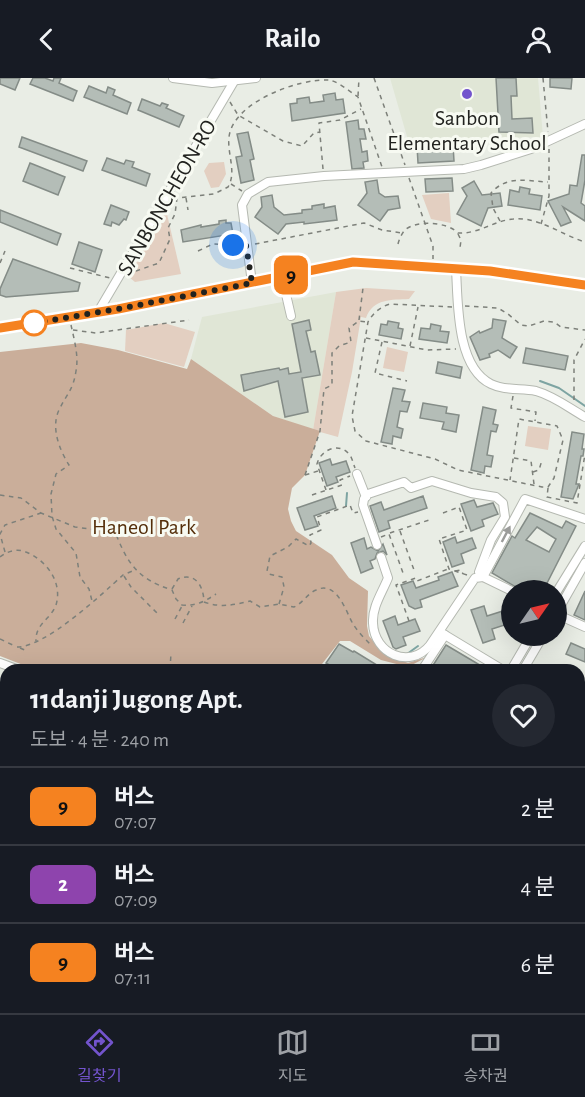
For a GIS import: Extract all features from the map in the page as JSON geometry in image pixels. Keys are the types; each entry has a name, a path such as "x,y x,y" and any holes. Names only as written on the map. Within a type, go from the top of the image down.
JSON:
{"street":[{"path":"173,78 212,83 256,78"},
{"name":"SANBONCHEON-RO","path":"98,312 235,80"},
{"path":"252,283 242,205 248,194 268,182 324,176 464,169 549,142 585,123"},
{"name":"SANBONCHEON-RO","path":"0,328 70,318 353,262 490,271 585,285"},
{"path":"456,269 465,348 474,368 482,378 490,384 549,395 585,417"},
{"path":"282,277 291,316"},
{"path":"357,474 366,497 364,510 375,542"},
{"path":"366,497 404,482 411,488 432,481 500,499 505,509 505,517 491,540 479,577"},
{"path":"426,664 442,633 479,577 525,499 531,505 585,519"},
{"path":"564,580 585,546"},
{"path":"381,557 388,578 374,609 373,622 378,642 389,654 404,658 416,657 442,633"},
{"path":"567,595 585,563"},
{"path":"479,577 501,586"},
{"path":"567,619 585,627"},
{"path":"442,633 493,664"},
{"path":"515,664 525,646"},
{"path":"527,664 537,646"}],"path":[{"path":"359,78 358,97 385,174"},
{"path":"374,78 433,246 433,266"},
{"path":"540,224 549,196 549,142 543,78"},
{"path":"129,278 136,271 159,263 170,239 168,228 175,214 177,198 225,191 230,183 229,137 233,122 252,103 279,87 330,79 358,97"},
{"path":"226,96 238,115 283,141 302,146 314,134 320,132"},
{"path":"324,176 320,123 340,120 362,109"},
{"path":"501,221 493,208 491,193 499,185 510,180 549,182"},
{"path":"230,183 248,194"},
{"path":"186,198 188,210"},
{"path":"458,233 476,232 501,221 526,218 585,242"},
{"path":"198,251 213,244 270,243 303,234 364,223 382,230 402,233"},
{"path":"398,244 402,233 411,226 425,224 453,227 461,240 460,248"},
{"path":"0,263 5,251"},
{"path":"70,268 118,280"},
{"path":"319,470 305,475 320,431 324,389 332,385 332,353 339,346 351,342 349,328 358,321 363,288"},
{"path":"548,487 458,470 449,464 366,441 360,436 355,431 352,416 368,322 377,311 390,304 418,307 459,306 498,309 521,325 529,327 544,321 554,322 561,327 585,330"},
{"path":"410,346 418,307"},
{"path":"70,318 73,331 96,333 189,320"},
{"path":"70,318 77,368 70,393 58,410 56,430 59,448 69,465 56,474 51,494 52,516 56,529 76,553 80,577 89,590 92,601"},
{"path":"358,321 368,322"},
{"path":"366,338 427,350 465,348"},
{"path":"574,400 574,360 585,339"},
{"path":"382,341 375,373 407,381"},
{"path":"514,389 511,408 536,412 534,422"},
{"path":"510,480 519,419 557,426 563,440 547,497 577,503 585,454"},
{"path":"312,495 326,490 342,484 340,480 357,474 350,456 338,448 320,455 317,464 326,490"},
{"path":"513,458 531,461 534,485"},
{"path":"532,472 539,470 542,460"},
{"path":"0,495 21,498 41,513 75,527 97,530 105,528"},
{"path":"279,604 283,582 282,578 267,571 270,556 288,547 296,539 309,546 312,543 310,535 321,530 317,517 350,505 353,513 364,510"},
{"path":"443,513 459,507 468,530 439,539 449,569"},
{"path":"6,553 0,534 5,525 41,513"},
{"path":"375,542 389,534 432,519"},
{"path":"113,527 135,570 150,583 172,590 182,605 192,606 216,594"},
{"path":"399,530 414,570"},
{"path":"389,534 403,573"},
{"path":"0,557 20,550 40,560 52,574 57,590 56,606 39,626 36,642"},
{"path":"409,621 396,585 416,578 417,581 449,569 479,577"},
{"path":"17,647 28,647 66,624 123,575 135,570"},
{"path":"123,575 131,587 157,613"},
{"path":"172,590 178,579 190,576 199,581 204,591 204,602"},
{"path":"204,602 215,606 229,606 250,601 261,607 279,604 294,607 315,590 324,588 335,593"},
{"path":"175,619 182,605"},
{"path":"183,623 192,606"},
{"path":"0,639 27,651"},
{"path":"170,664 171,653"}],"shaded area":[{"name":"Sanbon Elementary School","path":"390,78 538,78 543,137 408,140"},
{"path":"224,162 226,174 219,187 211,188 204,171 209,163"},
{"path":"449,193 451,223 431,219 422,195"},
{"path":"166,210 181,274 135,282 129,277 128,272"},
{"path":"366,288 415,291 409,299 378,303 369,311 366,318 361,317 338,437 313,430 336,292"},
{"path":"336,292 313,430 273,416 191,359 202,317"},
{"path":"164,323 195,332 184,367 125,351 126,330"},
{"path":"387,347 408,352 404,372 383,368"},
{"path":"528,426 551,429 548,450 525,446"}],"green space":[{"name":"Haneol Park","path":"81,343 118,350 187,369 191,359 273,416 320,431 305,475 292,488 288,509 291,521 296,531 332,555 349,578 368,591 369,636 384,654 408,663 427,657 414,664 396,664 381,660 350,641 340,641 322,664 21,664 0,656 0,352"}],"building":[{"path":"0,78 20,78 15,90 0,84"},
{"path":"33,78 53,81 54,78 61,78 59,83 77,91 73,101 30,84"},
{"path":"496,78 516,78 517,96 511,96 512,119 532,118 533,133 499,132"},
{"path":"550,78 572,78 571,89 550,87"},
{"path":"89,86 106,93 108,87 115,90 113,95 131,103 127,114 84,97"},
{"path":"335,93 336,100 343,99 345,113 292,121 290,104 297,103 297,99 309,97 310,103 324,101 323,95"},
{"path":"142,99 160,106 162,103 168,105 166,108 184,116 179,127 138,110"},
{"path":"358,120 359,129 364,129 366,139 360,139 362,152 367,151 368,161 363,162 364,168 352,169 346,122"},
{"path":"248,132 254,159 250,160 254,180 241,183 236,157 242,156 237,134"},
{"path":"22,137 87,161 83,171 19,147"},
{"path":"453,145 454,161 418,163 417,146"},
{"path":"582,155 585,155 585,180 581,203 585,206 585,221 563,207 571,222 561,226 548,201 569,194 570,185 577,186"},
{"path":"107,158 124,164 126,160 134,162 132,167 150,174 146,186 102,170"},
{"path":"30,163 65,177 58,195 23,181"},
{"path":"452,178 453,191 426,192 425,179"},
{"path":"377,180 379,193 385,197 398,196 400,208 388,210 380,221 358,205 367,193 365,182"},
{"path":"474,181 482,195 500,193 502,206 488,208 481,226 457,214 467,196 462,188"},
{"path":"520,187 530,189 529,194 542,196 540,210 508,205 510,190 519,192"},
{"path":"272,195 274,207 284,215 302,213 302,210 324,204 324,208 335,206 337,220 286,224 278,234 255,217 262,207 261,197"},
{"path":"111,205 129,212 126,220 124,219 119,225 112,222 111,226 104,224"},
{"path":"0,210 61,234 57,245 0,222"},
{"path":"226,220 226,223 231,223 233,234 183,242 181,230 201,225 201,227 219,224 219,221"},
{"path":"79,242 102,250 95,272 72,264"},
{"path":"13,259 80,283 78,291 6,297 0,295 0,289"},
{"path":"493,319 506,321 502,338 517,347 510,358 498,350 489,354 490,357 480,360 470,337 479,331 480,333 492,328"},
{"path":"309,320 311,330 306,331 311,352 315,351 320,375 302,378 308,412 285,417 278,381 244,391 241,375 279,368 280,370 288,368 289,374 301,372 292,324"},
{"path":"388,321 399,323 398,328 403,329 401,339 379,335 381,324 387,325"},
{"path":"431,324 441,326 440,331 449,332 447,343 419,339 421,328 430,329"},
{"path":"526,348 568,356 565,370 523,363"},
{"path":"438,362 462,367 460,378 436,373"},
{"path":"393,388 405,390 402,401 410,402 407,412 400,411 397,427 403,429 401,438 393,436 392,444 381,442"},
{"path":"423,403 447,407 446,413 459,415 456,432 442,429 444,422 420,418"},
{"path":"483,407 496,410 493,424 498,425 496,432 491,431 487,455 493,456 491,467 485,466 484,473 471,470"},
{"path":"572,432 584,434 583,456 581,456 576,484 579,484 573,499 561,497"},
{"path":"330,459 332,465 346,461 350,472 336,477 338,482 327,486 319,463"},
{"path":"332,496 336,508 314,516 318,526 305,530 297,508"},
{"path":"423,496 427,508 388,521 390,528 379,532 370,506 381,502 384,510"},
{"path":"474,500 477,507 493,503 498,514 482,520 484,526 471,531 461,504"},
{"path":"530,513 562,528 566,521 576,526 549,580 504,580 492,573 512,536 515,538","holes":["537,527 556,539 549,552 526,540"]},
{"path":"455,537 457,543 472,538 476,548 461,554 464,563 452,567 443,542"},
{"path":"364,538 367,549 371,547 378,551 383,544 387,555 383,551 377,553 375,559 370,561 373,568 361,573 351,543"},
{"path":"452,572 458,586 420,600 422,607 415,609 409,606 401,585 413,581 416,588 439,580 438,577"},
{"path":"585,591 585,620 574,615"},
{"path":"484,606 487,616 501,612 501,626 492,629 495,639 483,643 471,610"},
{"path":"395,616 398,625 415,619 420,631 403,637 406,645 396,649 393,647 383,621"},
{"path":"571,643 585,649 585,662 566,654"},
{"path":"339,644 375,664 328,664 326,663"},
{"path":"446,645 478,664 434,664"}],"waterway":[{"path":"540,381 559,388 585,406"},
{"path":"346,506 347,493"},
{"path":"407,654 418,646"}],"bus line":[{"name":"9","path":"0,328 70,318 353,262 490,271 585,285"}],"place":[{"name":"Sanbon Elementary School","path":"467,94"}],"route":[{"path":"34,323 252,283 246,245 233,245"}]}
